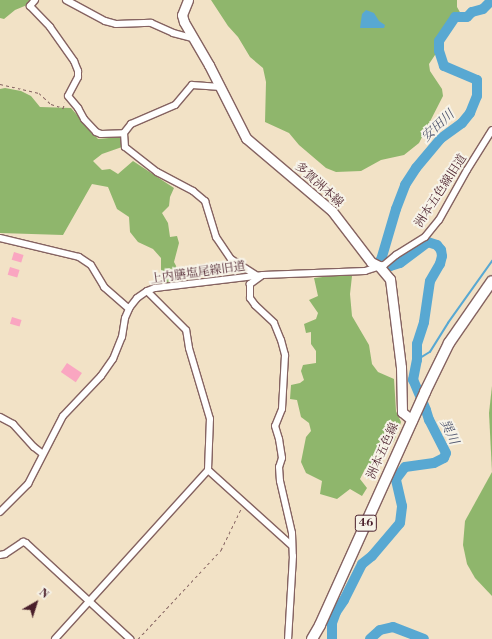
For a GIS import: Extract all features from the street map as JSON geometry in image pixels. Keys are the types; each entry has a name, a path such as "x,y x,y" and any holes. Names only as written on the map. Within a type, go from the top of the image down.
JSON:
{"main road":[{"name":"多賀洲本線","path":"188,0 182,15 192,38 221,87 246,138 332,211 371,262 382,265 390,279 401,366 402,412 412,420"},
{"name":"洲本五色線","path":"312,639 320,625 418,406 449,343 492,281"}],"street":[{"path":"35,0 30,6 50,26 74,61 78,71 78,77 68,96 78,108 84,119 96,132 101,134 124,133"},
{"path":"66,0 105,21 116,24 151,24 192,38"},
{"path":"221,87 192,85 175,105 131,124 124,133 125,147 157,172 193,191 205,201 216,237 231,259 260,276 250,284 250,298 255,305 274,323 282,340 285,355 282,409 275,426 280,439 282,458 279,467 280,481 292,533 293,556 288,639"},
{"name":"洲本五色線旧道","path":"382,265 389,259 425,237 434,225 492,130"},
{"path":"0,238 79,257 91,265 104,287 129,309"},
{"name":"上内膳塩尾線旧道","path":"0,512 28,484 63,416 101,376 116,355 129,309 137,298 147,291 155,288 260,276 365,271 382,265"},
{"path":"54,639 66,628 87,601 208,470 210,419 189,348 186,330 147,291"},
{"path":"0,417 13,424 34,447 43,454"},
{"path":"208,470 292,545"},
{"path":"0,555 5,554 23,542 26,543 87,601 130,639"}],"path":[{"path":"0,84 39,93 51,104 63,108 68,96"},
{"path":"138,639 221,550 244,503"}],"green space":[{"path":"0,0 31,0 27,5 15,10 4,19 0,18"},
{"path":"211,0 457,0 457,7 461,14 454,15 441,34 436,45 437,52 429,64 430,71 442,89 443,96 419,143 404,155 381,160 361,171 336,172 326,168 299,145 289,133 265,122 266,82 263,68 250,57 238,37 228,26"},
{"path":"5,88 21,91 31,96 40,107 71,108 98,139 120,137 122,147 102,154 93,161 102,170 110,169 118,174 133,161 174,188 170,197 169,206 162,213 168,223 170,237 177,236 179,243 174,262 183,279 161,285 161,258 153,249 138,242 130,232 129,217 117,209 108,187 92,184 63,235 0,233 0,89"},
{"path":"352,276 350,294 352,316 369,345 372,364 378,372 394,379 396,411 401,422 394,441 380,457 365,469 360,479 367,488 362,496 350,489 337,499 320,494 322,481 306,473 301,462 306,437 311,431 309,423 301,417 297,400 290,399 291,385 300,383 304,380 301,371 303,365 316,363 316,351 311,344 311,332 306,333 304,324 316,319 318,313 309,300 318,296 314,278"},
{"path":"492,386 492,472 489,413"},
{"path":"492,472 492,596 475,578 467,564 463,545 465,521"}],"water":[{"path":"366,10 374,13 379,21 385,25 384,28 360,28 362,14"}],"building":[{"path":"14,252 24,255 21,263 12,260"},
{"path":"10,267 20,270 17,278 8,275"},
{"path":"12,317 22,320 20,327 10,324"},
{"path":"67,363 82,373 76,382 61,372"}],"waterway":[{"name":"巽川","path":"332,639 332,623 336,612 344,600 362,564 372,556 400,523 402,506 396,479 405,467 434,463 444,458 446,453 429,420 413,380 417,360 417,344 424,322 430,281 440,264 442,256 441,250 437,245 428,242 400,263 390,266 381,260 396,209 405,185 416,168 440,139 462,123 470,113 477,96 477,80 444,66 439,51 439,41 455,17 467,17 472,12 483,9 492,0"},
{"path":"417,360 430,352 448,323 492,261"},
{"name":"巽川","path":"370,639 380,630 393,627 424,639"}],"water label":[{"name":"安田川","path":"438,126"}]}
